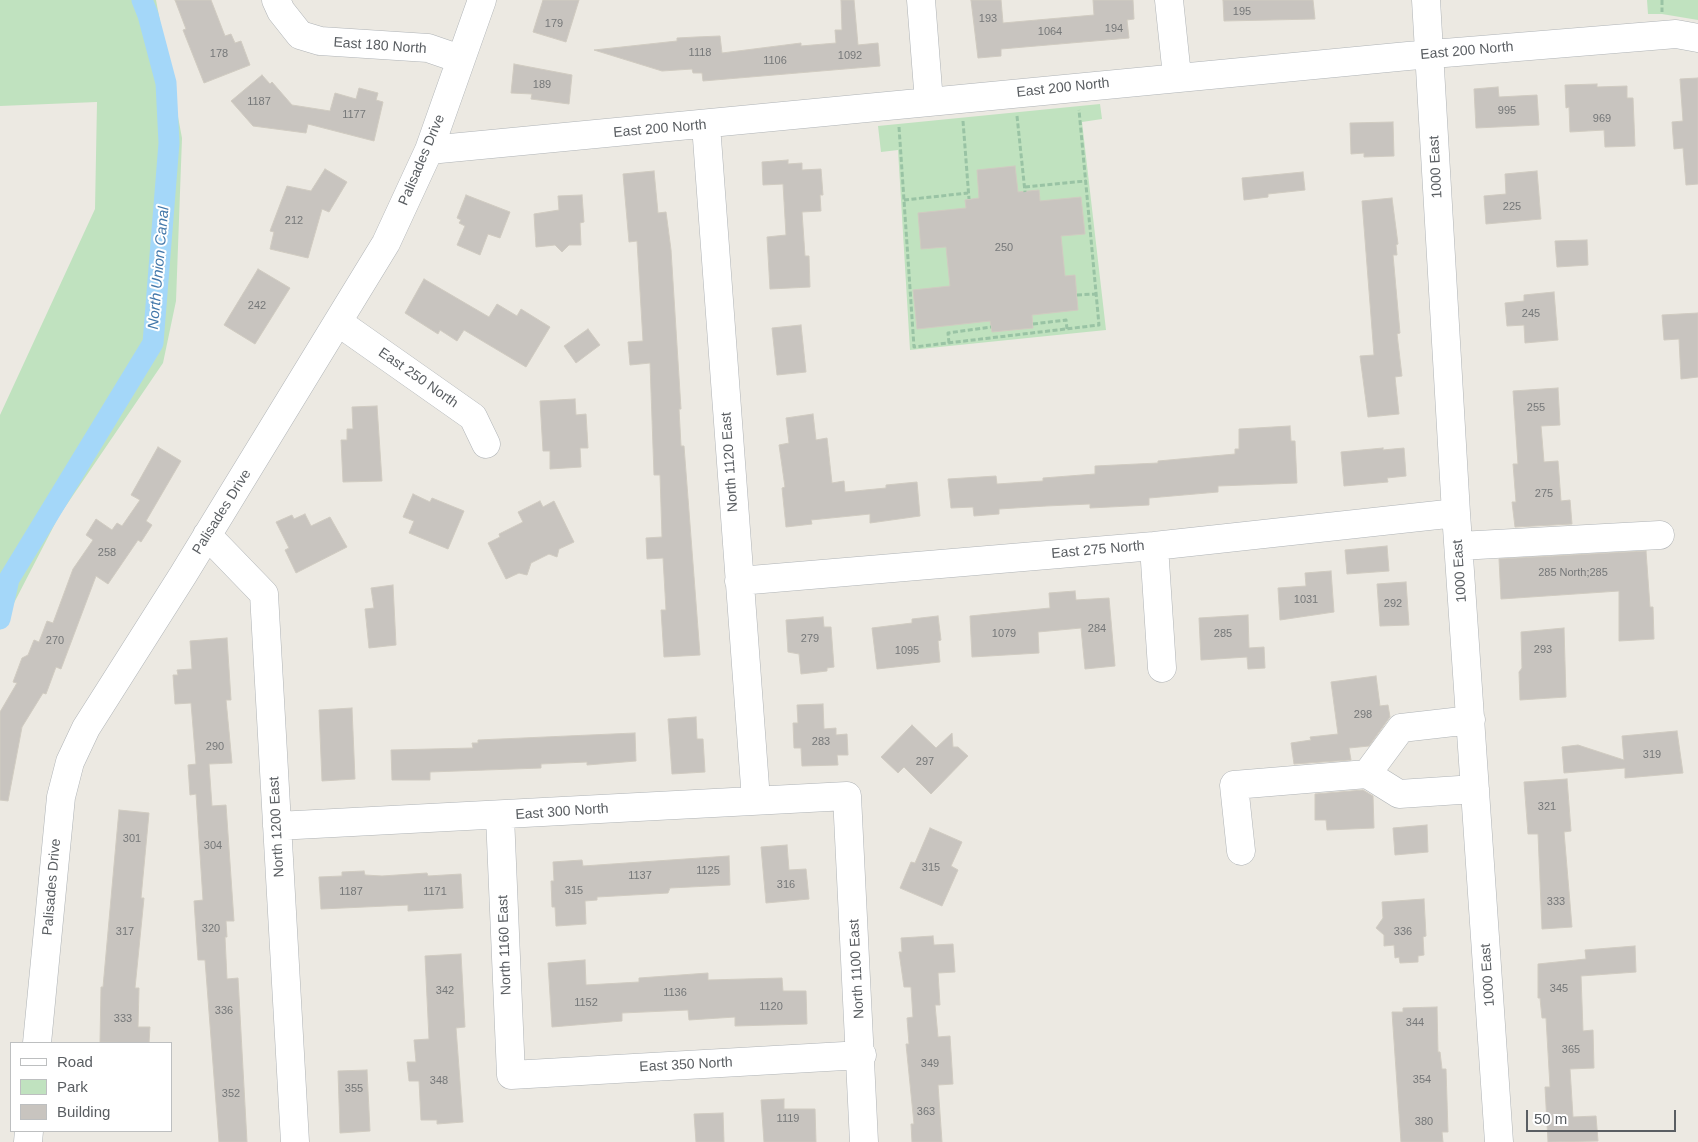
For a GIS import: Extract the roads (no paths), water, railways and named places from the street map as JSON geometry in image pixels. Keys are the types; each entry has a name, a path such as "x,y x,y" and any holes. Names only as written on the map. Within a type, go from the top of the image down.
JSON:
{"street":[{"name":"East 180 North","path":"276,0 281,11 300,35 320,41 428,48 460,59"},
{"name":"Palisades Drive","path":"38,1042 61,797 70,762 86,728 386,244 429,150 482,0"},
{"path":"921,0 929,102"},
{"path":"1169,0 1177,76"},
{"name":"1000 East","path":"1426,0 1456,513 1499,1142"},
{"name":"East 200 North","path":"429,150 706,125 1177,76 1676,34 1698,38"},
{"name":"North 1120 East","path":"706,125 756,800"},
{"name":"East 250 North","path":"338,322 473,417 486,444"},
{"name":"East 275 North","path":"739,581 1154,546 1456,513"},
{"name":"North 1200 East","path":"207,535 264,594 295,1142"},
{"path":"1459,546 1660,535"},
{"path":"1154,546 1162,668"},
{"path":"1367,774 1401,728 1470,720"},
{"path":"1240,851 1234,785 1367,774 1399,794 1475,790"},
{"name":"East 300 North","path":"277,826 500,816 847,796"},
{"name":"North 1100 East","path":"847,796 862,1055 864,1142"},
{"name":"North 1160 East","path":"500,816 511,1075"},
{"name":"East 350 North","path":"511,1075 862,1055"}],"waterway":[{"name":"North Union Canal","path":"0,619 9,579 153,343 169,143 166,83 148,15 142,0"}]}
